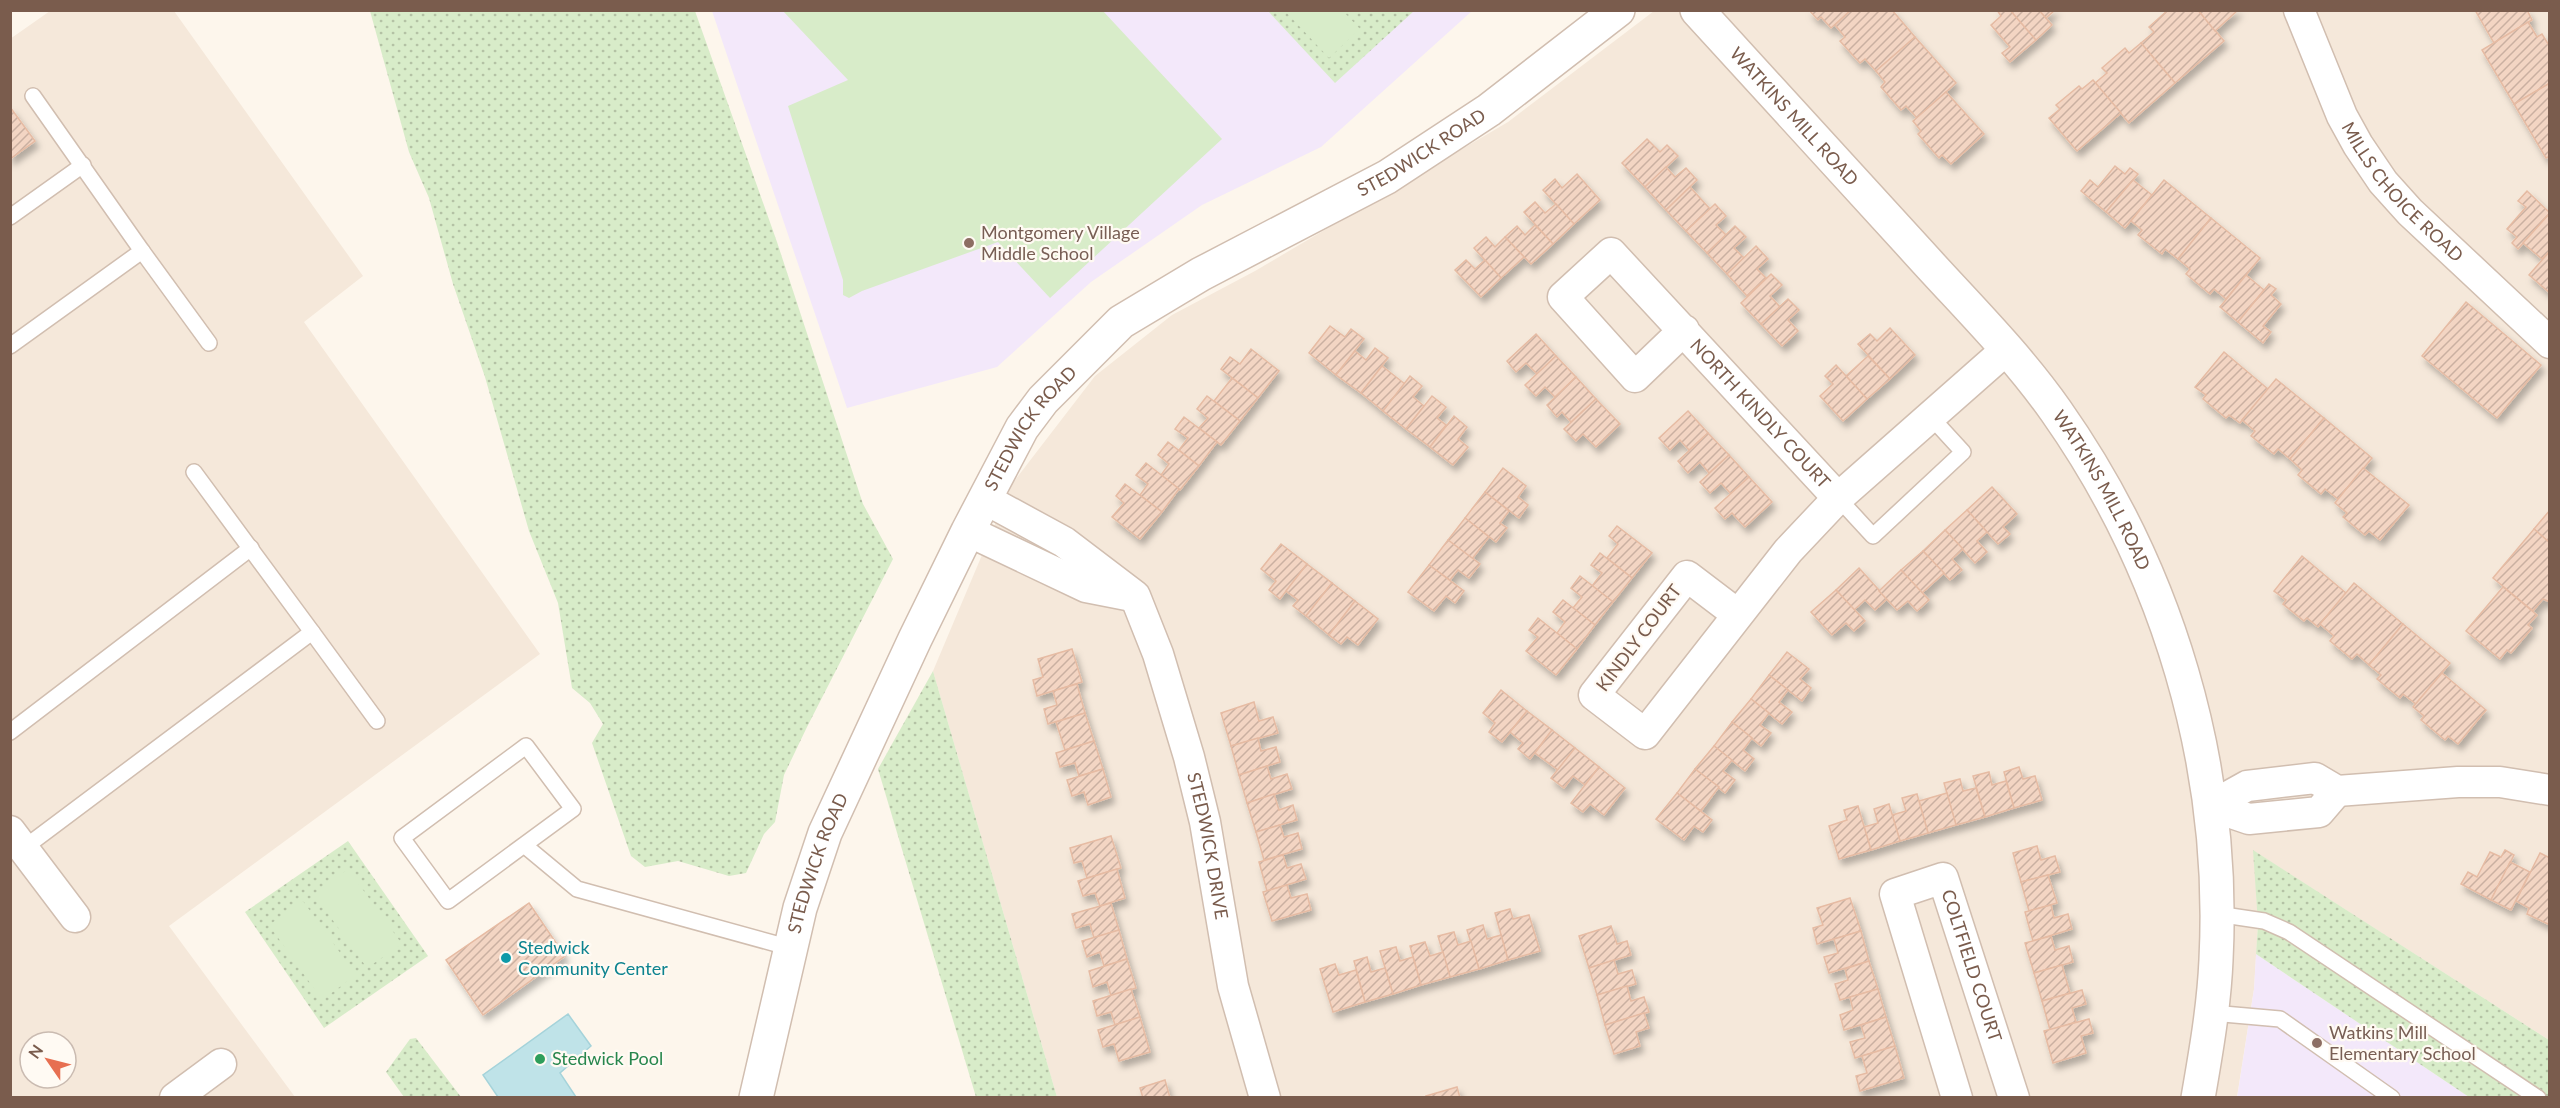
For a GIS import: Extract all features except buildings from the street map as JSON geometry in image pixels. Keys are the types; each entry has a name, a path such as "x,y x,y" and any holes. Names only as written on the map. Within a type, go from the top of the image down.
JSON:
{"street":[{"name":"STEDWICK ROAD","path":"756,1098 800,908 825,833 968,531 1022,428 1043,400 1121,322 1201,274 1387,177 1489,110 1618,10"},
{"name":"WATKINS MILL ROAD","path":"1697,10 2007,349 2055,410 2087,458 2144,568 2161,607 2180,664 2198,733 2211,806 2217,914 2212,1013 2198,1098"},
{"name":"MILLS CHOICE ROAD","path":"2299,10 2342,116 2362,152 2383,182 2417,219 2550,343"},
{"name":"NORTH KINDLY COURT","path":"1684,330 1838,498"},
{"name":"KINDLY COURT","path":"1737,614 1687,576 1594,695 1645,735 1788,551 1838,498 2007,349"},
{"path":"985,499 1064,543 1135,596"},
{"path":"968,531 1086,587 1135,596"},
{"name":"STEDWICK DRIVE","path":"1135,596 1158,654 1189,757 1205,822 1236,996 1265,1098"},
{"path":"2211,806 2249,819 2321,811 2337,791 2458,782 2520,784 2550,790"},
{"path":"17,840 75,917"},
{"name":"COLTFIELD COURT","path":"1957,1098 1895,894 1943,878 2014,1098"},
{"path":"175,1098 221,1064"}],"lane":[{"path":"33,96 209,343"},
{"path":"10,217 83,165"},
{"path":"10,346 142,251"},
{"path":"1838,498 1873,536 1963,452 1930,416"},
{"path":"194,472 377,721"},
{"path":"10,732 251,548"},
{"path":"17,840 312,632"},
{"path":"526,746 573,809 524,845 448,901 402,838 526,746"},
{"path":"524,845 577,889 791,948"},
{"path":"2217,914 2264,921 2289,932 2538,1098"},
{"path":"2212,1013 2280,1019 2392,1098"}],"shaded area":[{"path":"50,11 174,11 363,276 304,322 540,654 169,926 295,1097 11,1097 10,39"},
{"name":"Montgomery Village Middle School","path":"712,11 1472,11 1321,147 1202,205 1091,282 997,367 847,408"},
{"path":"1654,11 2549,11 2549,1040 2254,851 2258,924 2254,989 2237,1097 1057,1097 933,671 1012,484 1095,376 1172,315 1255,271 1508,122"},
{"name":"Watkins Mill Elementary School","path":"2256,954 2469,1097 2237,1098 2254,989"}],"green space":[{"path":"370,11 695,11 777,242 863,504 893,559 784,775 775,822 764,834 746,873 729,876 678,861 645,867 631,856 592,743 603,724 590,703 572,688 558,603 529,531 485,377 453,284 429,198 409,152"},
{"path":"783,11 1103,11 1222,139 1050,298 998,242 862,291 849,298 843,295 843,280 788,106 848,80"},
{"path":"1268,11 1414,11 1335,83"},
{"path":"1285,11 1343,11 1360,29 1329,58"},
{"path":"933,671 1057,1097 976,1097 878,769"},
{"path":"348,841 428,956 324,1028 245,912"},
{"path":"2253,850 2549,1040 2549,1097 2469,1097 2256,954 2258,924"},
{"path":"348,869 402,944 367,968 314,894"},
{"path":"303,901 356,975 322,1000 269,925"},
{"path":"416,1038 461,1097 404,1097 386,1072 410,1039"}],"water":[{"name":"Stedwick Pool","path":"568,1014 591,1046 560,1073 576,1097 498,1097 483,1075"}],"place":[{"name":"Montgomery Village Middle School","path":"969,243"},
{"name":"Stedwick Community Center","path":"506,958"},
{"name":"Watkins Mill Elementary School","path":"2317,1043"},
{"name":"Stedwick Pool","path":"540,1059"}]}
